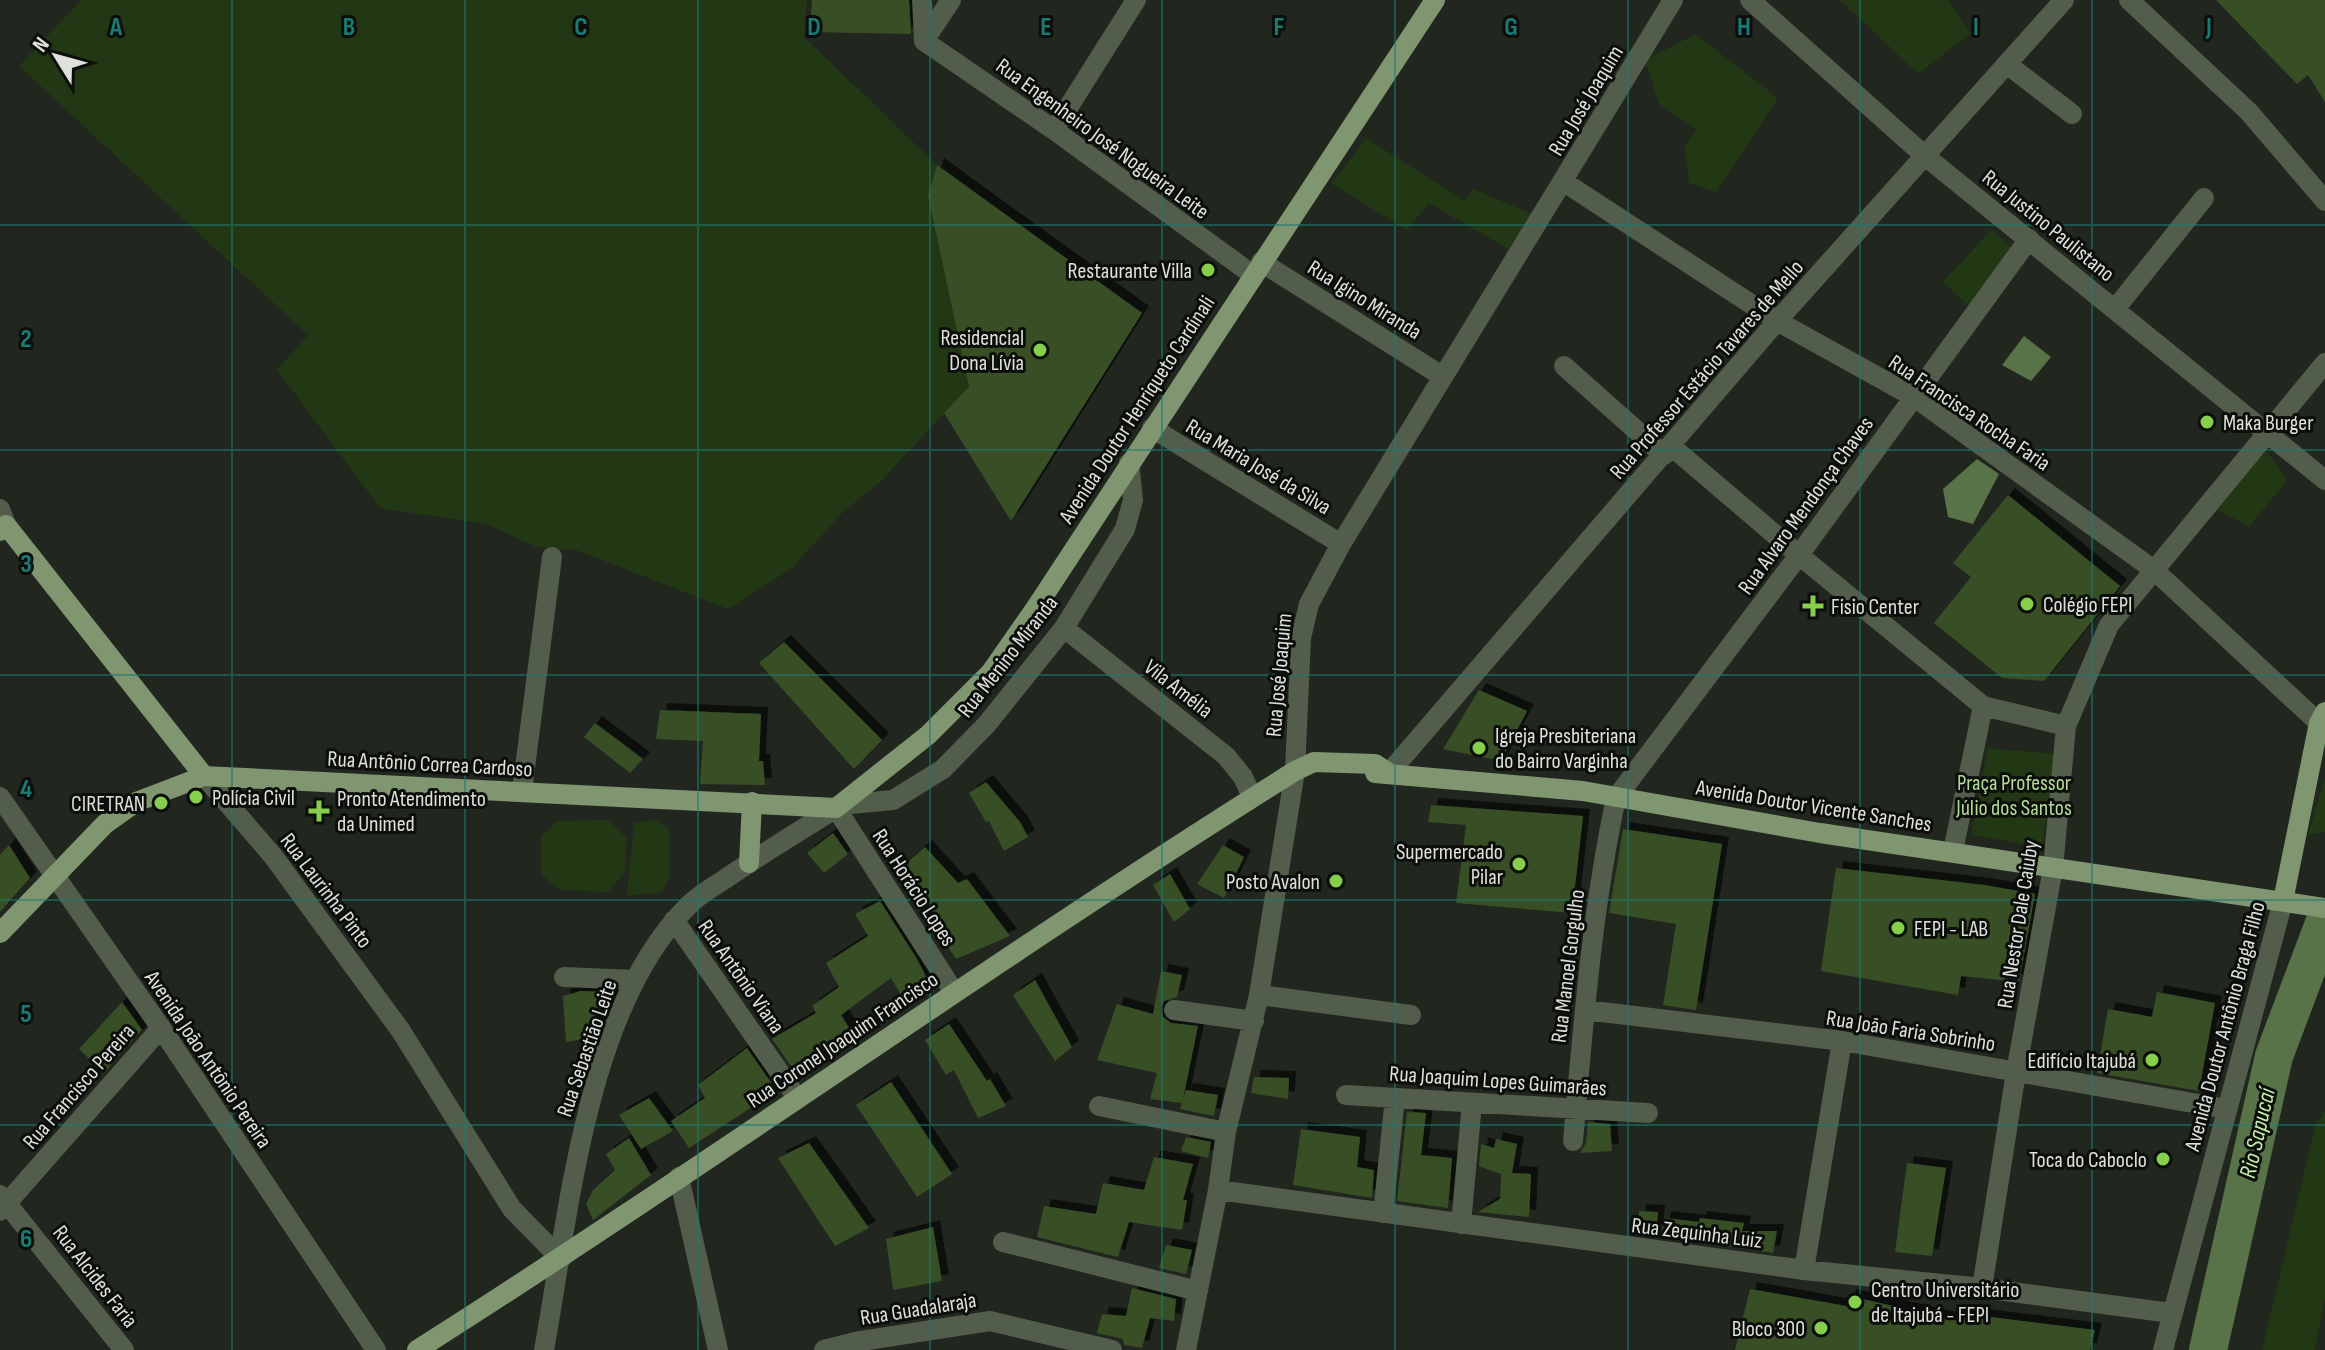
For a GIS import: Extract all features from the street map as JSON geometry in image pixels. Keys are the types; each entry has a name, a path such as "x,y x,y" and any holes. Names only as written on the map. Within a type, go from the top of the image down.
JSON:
{"main road":[{"name":"Avenida Doutor Henriqueto Cardinali","path":"838,807 928,735 991,672 1435,0"},
{"name":"Rua Laurinha Pinto","path":"2,521 204,776"},
{"name":"Avenida Doutor Antônio Braga Filho","path":"2288,902 2322,718"},
{"name":"Avenida Doutor Vicente Sanches","path":"1295,771 1314,762 1375,764 1389,773 1583,791 1820,833 2325,908"},
{"name":"Rua Coronel Joaquim Francisco","path":"417,1350 561,1259 954,992 1295,771"},
{"name":"Rua Antônio Correa Cardoso","path":"0,933 105,824 136,802 204,776 838,807"},
{"path":"749,863 752,802"}],"street":[{"path":"922,0 924,41"},
{"path":"924,41 951,0"},
{"path":"1054,130 1136,0"},
{"name":"Rua José Joaquim","path":"1186,1350 1218,1190 1226,1132 1259,995 1295,771 1301,638 1309,604 1341,544 1442,376 1673,0"},
{"name":"Rua Justino Paulistano","path":"1750,0 1925,156 2325,480"},
{"name":"Rua Professor Estácio Tavares de Mello","path":"1389,773 1777,321 2064,0"},
{"path":"2129,0 2249,112 2325,201"},
{"name":"Rua Engenheiro José Nogueira Leite","path":"924,41 1257,268"},
{"path":"2008,65 2072,114"},
{"name":"Rua Francisca Rocha Faria","path":"1564,182 1777,321 1914,397 2154,570 2322,718"},
{"path":"2115,309 2204,198"},
{"name":"Rua Alvaro Mendonça Chaves","path":"1616,798 1799,555 2029,239"},
{"name":"Rua Igino Miranda","path":"1257,268 1442,376"},
{"name":"Rua Nestor Dale Caiuby","path":"1982,1288 2016,1072 2053,868 2066,726 2109,625 2325,363"},
{"path":"1564,366 1983,706 2066,726"},
{"name":"Rua Maria José da Silva","path":"1152,428 1341,544"},
{"name":"Rua Menino Miranda","path":"838,807 893,800 943,769 987,724 1064,628 1125,529 1133,500 1129,463"},
{"path":"522,791 552,557"},
{"name":"Vila Amélia","path":"1064,628 1226,756 1243,777 1252,797"},
{"path":"1953,851 1983,706"},
{"name":"Rua Laurinha Pinto","path":"204,776 273,856 401,1031 512,1209 561,1259"},
{"name":"Avenida João Antônio Pereira","path":"0,797 161,1028 376,1350"},
{"name":"Rua Manoel Gorgulho","path":"1573,1141 1585,1010 1616,798"},
{"name":"Rua Sebastião Leite","path":"544,1350 584,1123 604,1058 635,980 674,920 692,902 838,807"},
{"name":"Rua Horácio Lopes","path":"838,807 954,992"},
{"name":"Avenida Doutor Antônio Braga Filho","path":"2163,1350 2227,1109 2288,902"},
{"name":"Rua Antônio Viana","path":"674,920 798,1099"},
{"path":"564,977 635,980"},
{"path":"1259,995 1411,1015"},
{"path":"1174,1010 1254,1021"},
{"name":"Rua João Faria Sobrinho","path":"1585,1010 1842,1041 2227,1109"},
{"name":"Rua Francisco Pereira","path":"2,1203 161,1028"},
{"path":"1804,1270 1842,1041"},
{"name":"Rua Joaquim Lopes Guimarães","path":"1346,1095 1648,1113"},
{"path":"1383,1213 1395,1098"},
{"path":"1461,1224 1472,1103"},
{"path":"1099,1106 1226,1132"},
{"path":"679,1177 718,1350"},
{"name":"Rua Zequinha Luiz","path":"1218,1190 1804,1270 1982,1288 2171,1313"},
{"name":"Rua Alcides Faria","path":"2,1203 124,1350"},
{"path":"1003,1242 1198,1291"},
{"name":"Rua Guadalaraja","path":"824,1350 990,1321 1112,1350"}],"green space":[{"path":"81,0 807,0 804,37 937,165 928,196 969,387 880,482 843,512 791,569 728,609 576,550 537,547 486,524 380,508 277,370 308,335 19,66"},
{"path":"1840,0 1948,0 1971,33 1918,74"},
{"path":"1695,34 1778,98 1716,192 1689,183 1684,148 1696,130 1659,104 1645,61"},
{"path":"1366,138 1465,201 1473,189 1534,215 1510,250 1429,203 1407,230 1332,184"},
{"path":"1992,230 2012,248 1969,306 1943,281"},
{"path":"2265,449 2287,480 2249,527 2216,509"},
{"name":"Praça Professor Júlio dos Santos","path":"1988,748 2057,754 2042,847 1971,835"},
{"path":"2325,778 2325,832 2308,835"},
{"path":"608,820 627,838 625,872 608,892 560,890 541,875 541,836 557,821"},
{"path":"656,820 669,829 670,877 662,892 627,896 634,823"},
{"path":"2325,1112 2325,1298 2315,1350 2262,1350 2315,1127"}],"shaded area":[{"path":"2024,336 2051,357 2031,381 2002,365"},
{"path":"1977,459 1999,474 1973,524 1948,517 1943,489"}],"building":[{"path":"812,0 909,0 911,34 810,32"},
{"path":"2216,0 2325,0 2325,102 2308,75 2297,84"},
{"name":"Residencial Dona Lívia","path":"937,165 1142,313 1011,521 944,413 969,387 928,196"},
{"name":"Colégio FEPI","path":"2008,495 2120,586 2044,681 2002,678 1934,623 1971,577 1953,563"},
{"path":"784,642 882,740 854,769 759,663"},
{"path":"1479,690 1527,711 1501,761 1443,749"},
{"path":"660,710 761,714 759,761 763,761 765,785 700,784 703,741 656,739"},
{"path":"595,723 643,759 630,773 584,737"},
{"path":"986,782 1020,822 1028,837 1004,851 989,821 986,822 969,793"},
{"name":"Supermercado Pilar","path":"1431,805 1583,816 1572,913 1456,903 1466,825 1428,822"},
{"path":"1623,829 1722,844 1696,1010 1663,1005 1676,924 1609,913"},
{"path":"833,833 848,854 824,873 807,853"},
{"path":"9,845 30,878 0,912 0,855"},
{"path":"1223,845 1244,857 1224,898 1197,884"},
{"path":"925,847 958,883 967,879 1010,936 956,959 897,871"},
{"name":"FEPI - LAB","path":"1836,868 2035,894 2019,982 1961,976 1958,995 1821,971"},
{"path":"1170,874 1190,909 1174,922 1153,885"},
{"path":"880,901 933,990 907,1005 891,978 841,1015 853,1034 816,1056 819,1060 798,1076 772,1039 816,1013 812,1006 839,987 826,963 868,936 855,914"},
{"path":"1161,971 1182,975 1177,997 1164,1001 1162,1016 1171,1023 1198,1026 1183,1099 1186,1090 1218,1095 1214,1116 1180,1109 1182,1103 1150,1099 1157,1073 1097,1060 1117,1004 1153,1014"},
{"path":"1035,980 1072,1047 1055,1061 1013,995"},
{"path":"581,991 613,992 598,1036 566,1042 563,996"},
{"name":"Edifício Itajubá","path":"2157,992 2215,1003 2199,1091 2097,1073 2108,1009 2152,1017"},
{"path":"122,1002 142,1030 104,1073 79,1049"},
{"path":"949,1024 1006,1106 978,1118 954,1070 946,1075 925,1040"},
{"path":"747,1048 779,1094 755,1105 689,1148 671,1121 705,1098 698,1085"},
{"path":"1254,1077 1289,1078 1288,1099 1251,1093"},
{"path":"891,1082 952,1174 917,1197 856,1105"},
{"path":"649,1098 673,1131 641,1149 619,1115"},
{"path":"1407,1112 1426,1113 1421,1155 1452,1158 1448,1208 1397,1201"},
{"path":"1588,1122 1610,1124 1612,1151 1580,1153 1586,1143"},
{"path":"1301,1129 1360,1137 1357,1167 1374,1170 1372,1198 1293,1185"},
{"path":"1186,1137 1211,1142 1208,1158 1181,1151"},
{"path":"629,1138 651,1175 593,1220 586,1204 593,1190 615,1170 606,1154"},
{"path":"1496,1139 1517,1144 1512,1173 1531,1174 1529,1217 1478,1212 1500,1199 1501,1174 1479,1166 1481,1144 1494,1148"},
{"path":"809,1143 869,1228 835,1246 778,1158"},
{"path":"1154,1157 1193,1164 1183,1200 1187,1200 1182,1230 1129,1222 1118,1257 1037,1237 1044,1206 1096,1214 1103,1183 1144,1190"},
{"path":"1907,1163 1946,1168 1932,1256 1895,1252"},
{"path":"1639,1211 1658,1212 1656,1231 1637,1230"},
{"path":"1664,1218 1744,1223 1742,1231 1777,1231 1773,1253 1661,1237"},
{"path":"933,1227 942,1281 893,1290 886,1239"},
{"path":"1166,1245 1192,1250 1186,1274 1159,1268"},
{"path":"1132,1288 1176,1299 1174,1321 1150,1318 1142,1348 1124,1345 1123,1339 1097,1333 1102,1314 1126,1316"},
{"name":"Centro Universitário de Itajubá - FEPI","path":"1750,1289 1846,1306 1849,1296 1963,1322 1966,1314 2095,1330 2090,1350 1735,1350"}],"waterway":[{"name":"Rio Sapucaí","path":"2208,1350 2274,1056 2325,921"}],"place":[{"name":"Restaurante Villa","path":"1208,270"},
{"name":"Residencial Dona Lívia","path":"1040,350"},
{"name":"Maka Burger","path":"2207,422"},
{"name":"Colégio FEPI","path":"2027,604"},
{"name":"Fisio Center","path":"1813,606"},
{"name":"Igreja Presbiteriana do Bairro Varginha","path":"1479,748"},
{"name":"Polícia Civil","path":"196,797"},
{"name":"CIRETRAN","path":"161,803"},
{"name":"Pronto Atendimento da Unimed","path":"319,811"},
{"name":"Supermercado Pilar","path":"1519,864"},
{"name":"Posto Avalon","path":"1336,881"},
{"name":"FEPI - LAB","path":"1898,928"},
{"name":"Edifício Itajubá","path":"2152,1060"},
{"name":"Toca do Caboclo","path":"2163,1159"},
{"name":"Centro Universitário de Itajubá - FEPI","path":"1855,1302"},
{"name":"Bloco 300","path":"1821,1328"}]}
